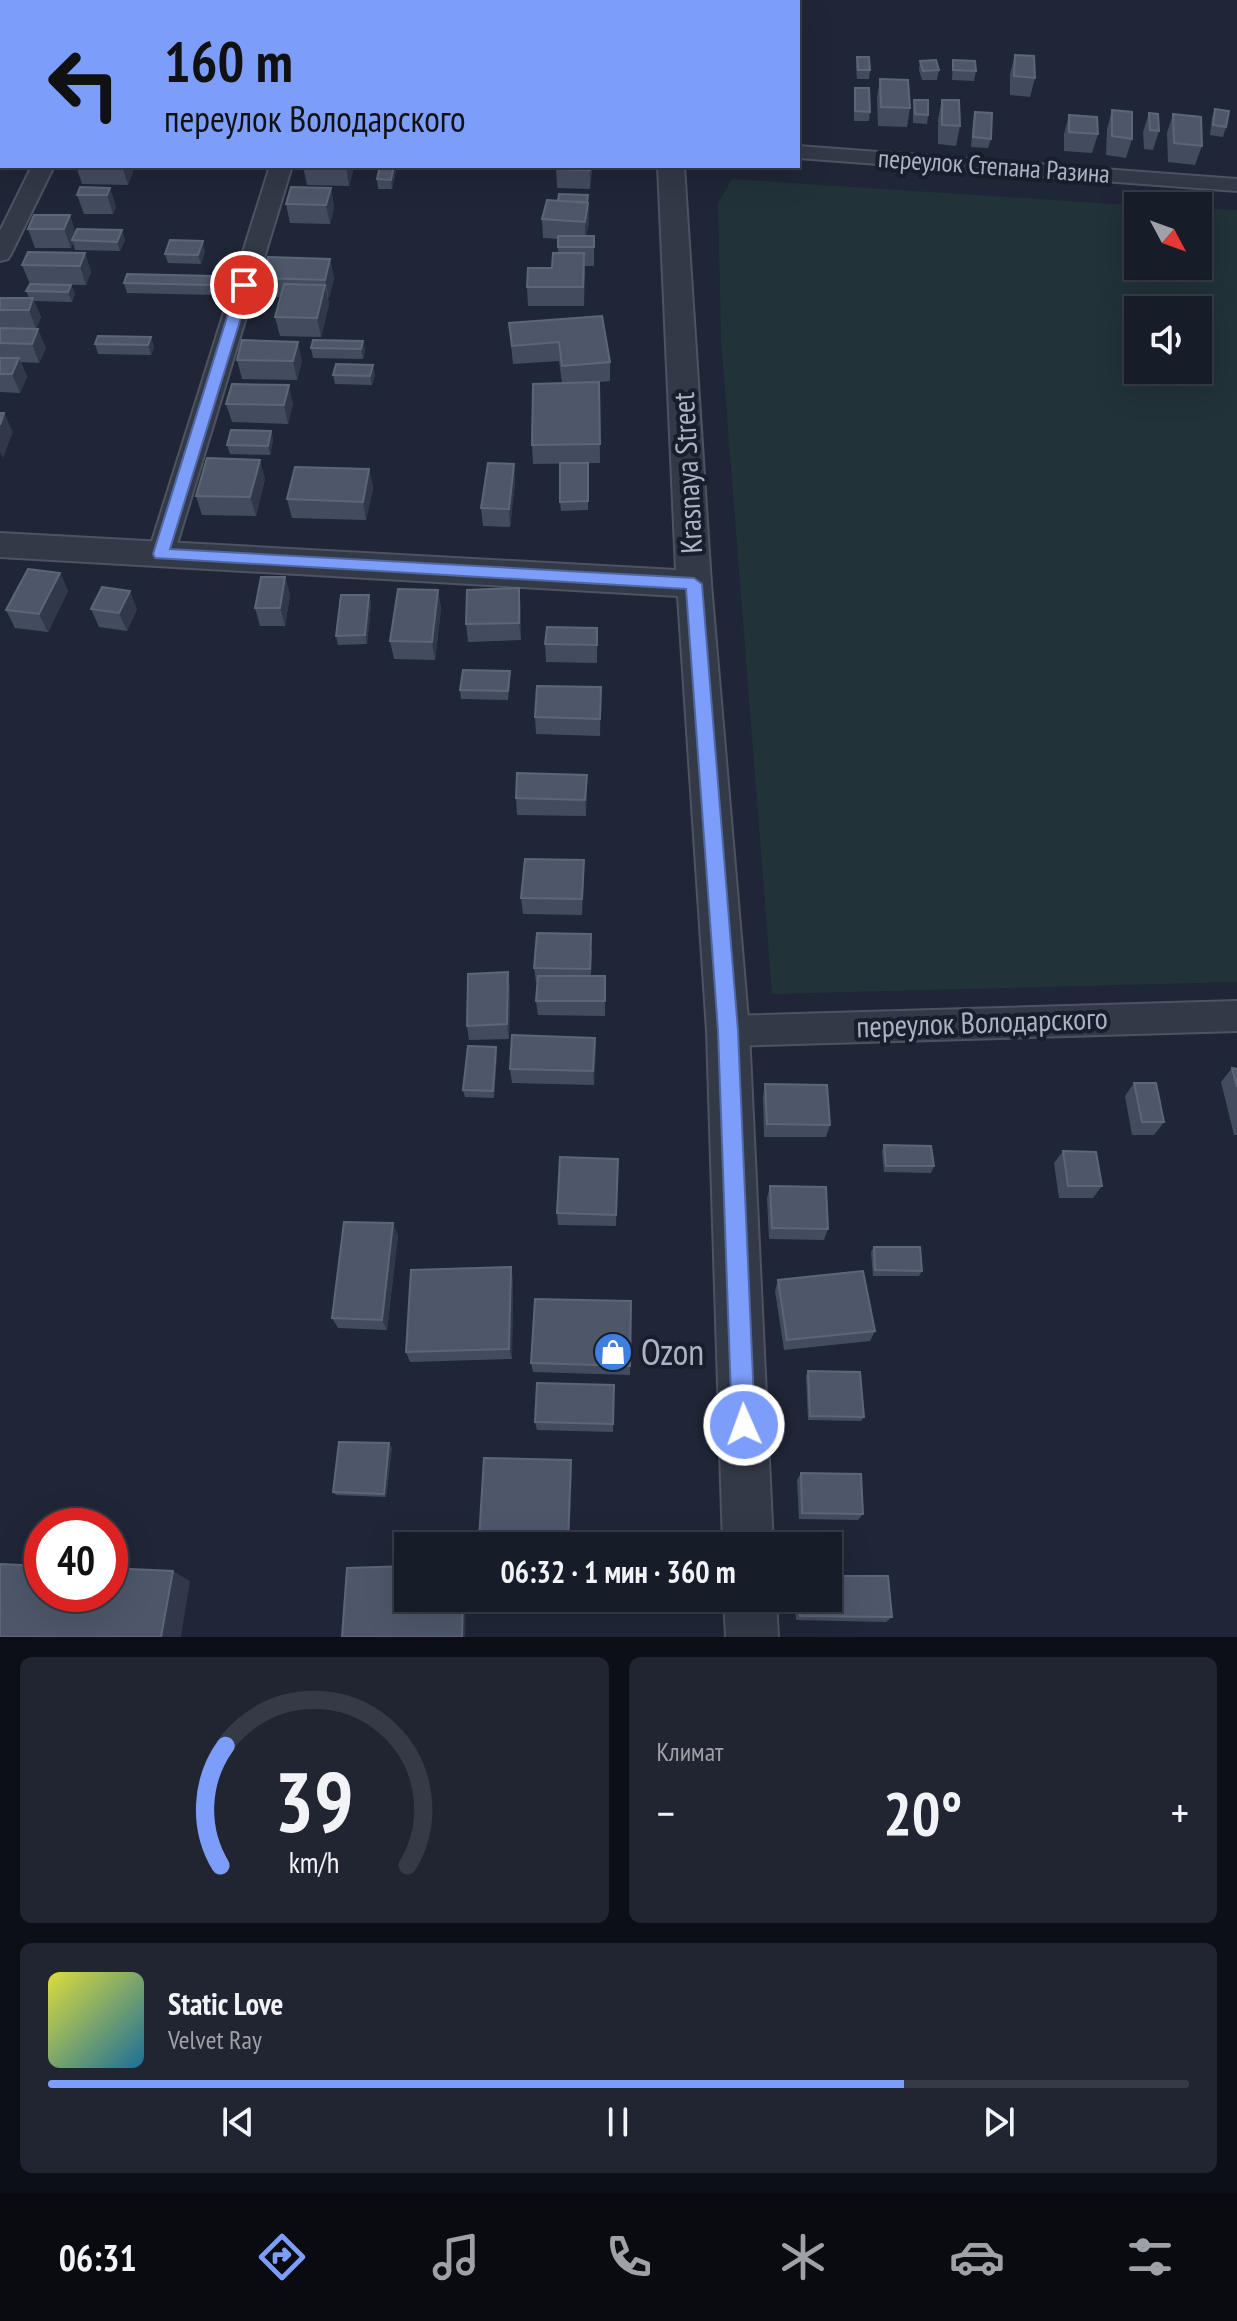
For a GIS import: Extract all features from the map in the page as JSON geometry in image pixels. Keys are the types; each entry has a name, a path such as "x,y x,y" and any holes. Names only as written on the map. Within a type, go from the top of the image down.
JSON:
{"street":[{"name":"переулок Степана Разина","path":"800,152 1237,185"},
{"path":"0,254 42,168"},
{"path":"161,554 280,168"},
{"name":"Krasnaya Street","path":"671,168 694,584 728,1031 747,1532"},
{"path":"0,545 694,584"},
{"name":"переулок Володарского","path":"728,1031 1237,1016"},
{"path":"751,1612 752,1637"}],"shaded area":[{"path":"732,179 1124,205 1124,280 1212,280 1212,209 1237,210 1237,982 772,994 721,339 718,203"}],"building":[{"path":"1015,55 1034,56 1035,78 1014,76"},
{"path":"857,57 869,57 870,70 858,70"},
{"path":"936,60 939,70 923,71 920,61"},
{"path":"953,60 975,61 976,71 953,70"},
{"path":"880,79 908,80 910,108 881,107"},
{"path":"855,88 869,88 870,112 855,111"},
{"path":"914,100 928,100 928,115 915,114"},
{"path":"942,100 959,100 960,126 942,125"},
{"path":"1215,109 1229,111 1226,127 1213,125"},
{"path":"1112,110 1132,112 1132,139 1112,136"},
{"path":"975,112 992,113 991,139 973,137"},
{"path":"1149,113 1158,114 1159,131 1150,130"},
{"path":"1173,114 1201,117 1202,146 1174,143"},
{"path":"1069,115 1097,117 1098,134 1069,132"},
{"path":"380,168 394,168 391,180 377,179"},
{"path":"590,168 590,170 556,169"},
{"path":"80,187 110,188 107,195 77,195"},
{"path":"291,187 331,188 326,205 286,204"},
{"path":"559,194 588,195 587,202 558,201"},
{"path":"547,200 588,203 585,222 542,219"},
{"path":"34,215 70,215 64,229 28,229"},
{"path":"77,229 122,230 117,242 72,240"},
{"path":"558,236 594,236 594,247 558,247"},
{"path":"170,240 203,241 198,255 165,254"},
{"path":"28,252 85,253 80,266 22,265"},
{"path":"553,253 584,253 583,287 527,287 528,268 552,268"},
{"path":"268,257 330,259 325,280 263,278"},
{"path":"127,274 213,276 210,285 124,283"},
{"path":"30,284 71,285 68,292 26,291"},
{"path":"284,284 325,285 317,318 275,317"},
{"path":"0,298 33,298 29,310 0,310"},
{"path":"602,316 610,362 562,366 559,342 512,346 509,323"},
{"path":"0,328 38,329 32,344 0,343"},
{"path":"98,336 151,337 148,345 95,344"},
{"path":"242,340 298,342 293,361 237,360"},
{"path":"313,340 363,341 361,349 311,348"},
{"path":"0,358 19,358 12,374 0,374"},
{"path":"336,364 373,365 370,376 333,375"},
{"path":"599,382 600,444 532,445 533,384"},
{"path":"232,384 289,385 284,405 226,404"},
{"path":"231,430 271,431 268,446 227,445"},
{"path":"207,458 260,460 250,497 196,496"},
{"path":"488,463 514,464 509,509 481,508"},
{"path":"560,463 588,463 588,501 560,502"},
{"path":"295,467 369,469 363,502 287,499"},
{"path":"28,569 60,573 39,614 6,610"},
{"path":"261,577 285,577 280,608 255,608"},
{"path":"102,587 130,591 119,613 91,609"},
{"path":"519,588 519,623 466,624 467,590"},
{"path":"398,589 438,590 432,642 390,641"},
{"path":"341,595 369,595 365,635 336,636"},
{"path":"547,627 597,628 597,645 545,644"},
{"path":"463,670 510,671 508,691 460,690"},
{"path":"537,686 601,687 600,719 535,717"},
{"path":"517,773 587,775 585,800 516,798"},
{"path":"525,859 584,860 582,899 521,898"},
{"path":"537,933 591,934 590,969 534,968"},
{"path":"508,972 507,1024 467,1026 468,974"},
{"path":"538,976 605,976 605,1001 536,1001"},
{"path":"512,1035 595,1038 593,1071 510,1069"},
{"path":"468,1046 496,1047 493,1091 463,1090"},
{"path":"1232,1068 1237,1069 1237,1087"},
{"path":"1134,1083 1156,1083 1164,1122 1142,1122"},
{"path":"765,1084 827,1085 830,1125 767,1124"},
{"path":"884,1145 931,1146 934,1166 886,1166"},
{"path":"1063,1151 1096,1152 1102,1186 1068,1186"},
{"path":"560,1157 618,1159 616,1215 557,1213"},
{"path":"770,1186 826,1187 828,1229 772,1228"},
{"path":"344,1222 393,1223 382,1320 332,1318"},
{"path":"874,1247 920,1247 922,1271 875,1270"},
{"path":"511,1267 509,1349 406,1352 411,1270"},
{"path":"863,1271 875,1331 787,1340 778,1280"},
{"path":"535,1299 631,1301 630,1366 531,1363"},
{"path":"808,1371 860,1372 864,1417 810,1416"},
{"path":"537,1383 614,1385 613,1424 535,1422"},
{"path":"339,1442 389,1443 384,1494 333,1492"},
{"path":"484,1458 571,1460 568,1532 479,1532"},
{"path":"801,1473 861,1474 863,1514 802,1513"},
{"path":"0,1564 24,1565 24,1612 128,1612 128,1569 173,1571 161,1637 0,1637"},
{"path":"394,1566 394,1612 463,1612 462,1637 342,1637 347,1568"},
{"path":"842,1576 888,1576 892,1617 800,1616 800,1612 842,1612"}],"place":[{"name":"Ozon","path":"613,1352"}],"route":[{"path":"244,285 161,554 694,584 728,1031 744,1425"}]}
